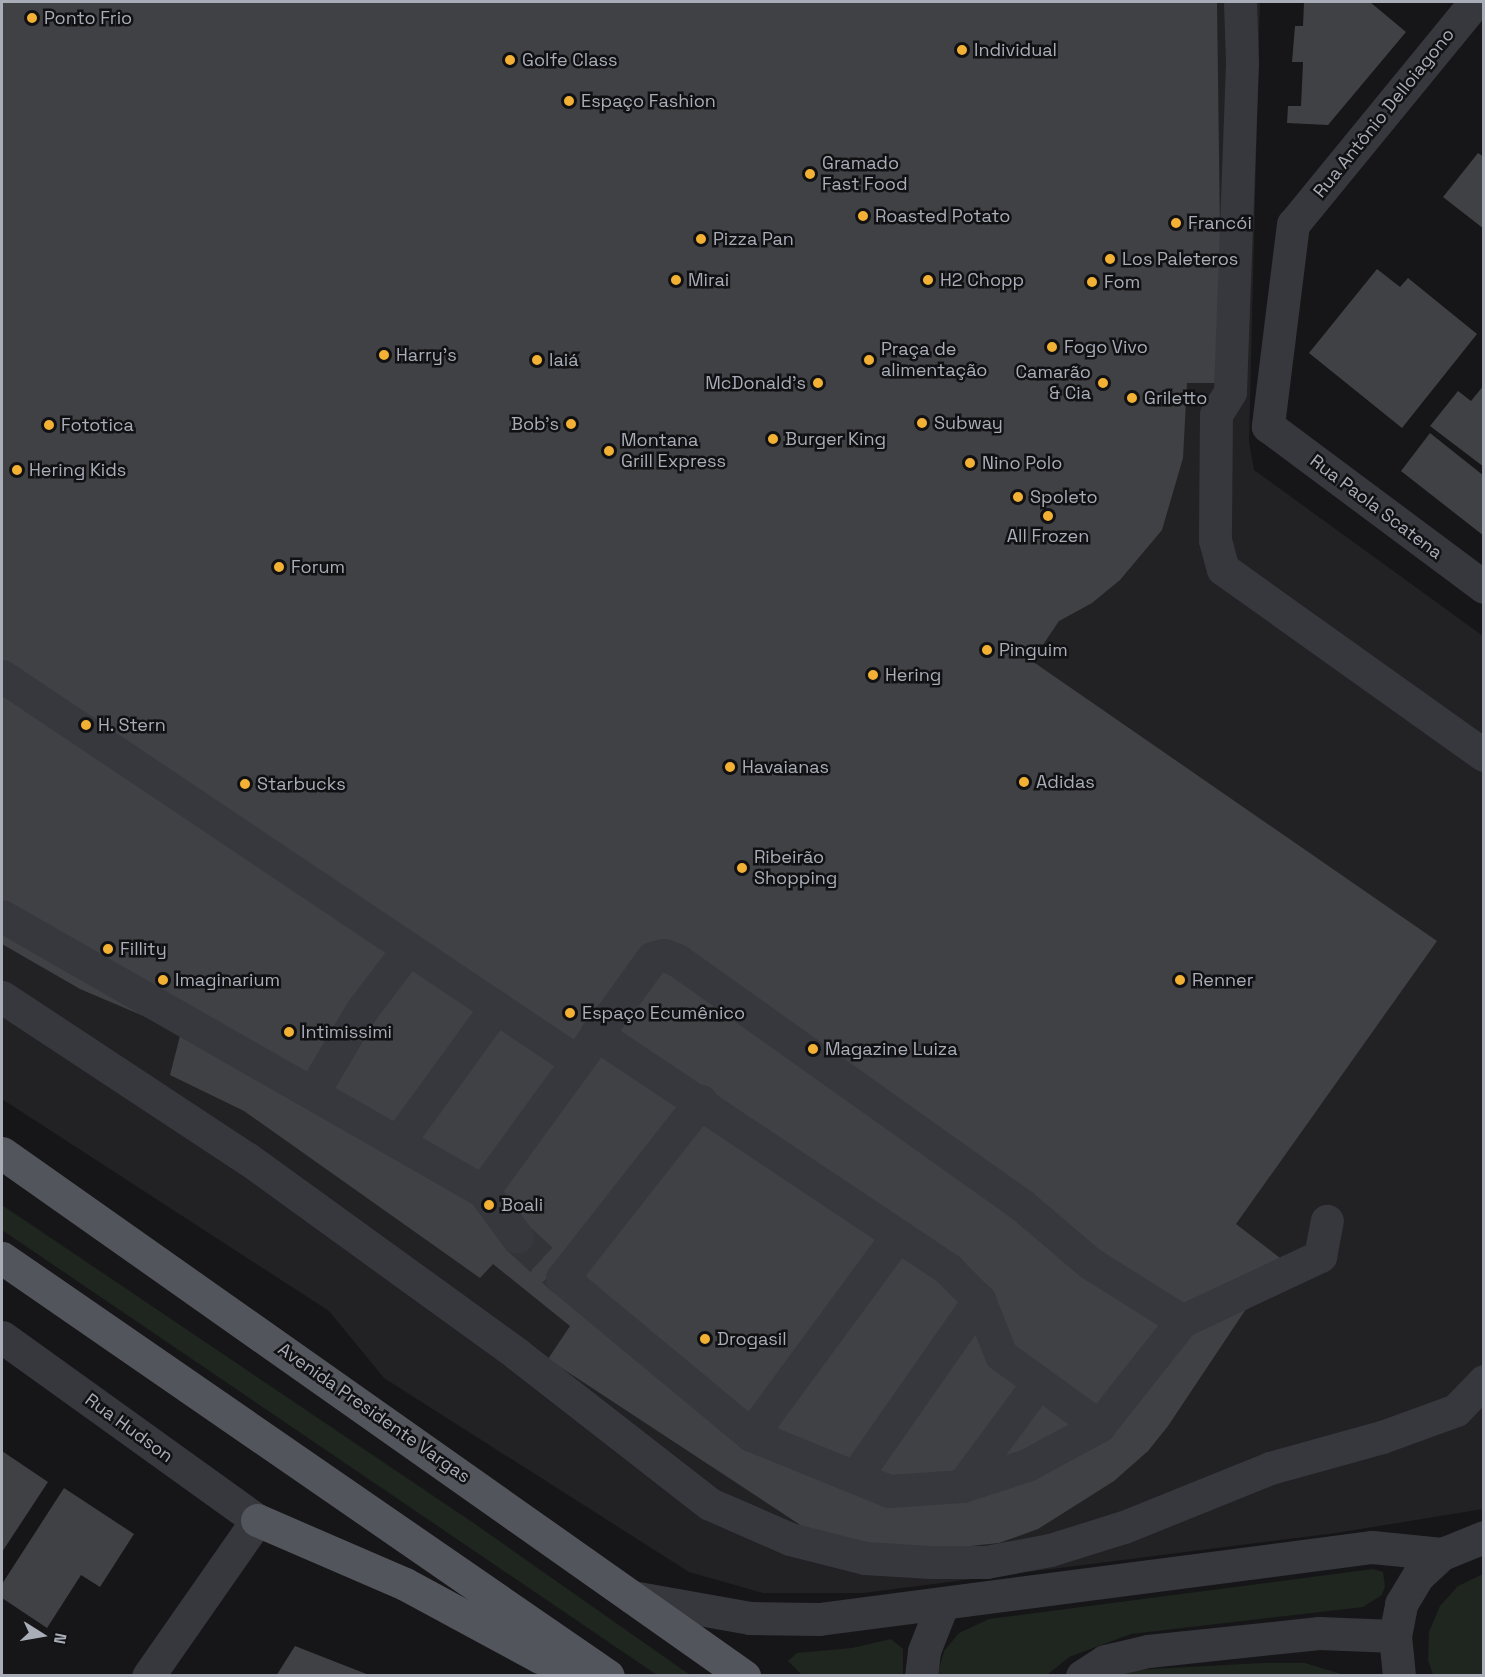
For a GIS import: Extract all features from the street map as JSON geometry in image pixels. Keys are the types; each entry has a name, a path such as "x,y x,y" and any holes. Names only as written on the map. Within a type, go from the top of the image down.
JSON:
{"main road":[{"name":"Avenida Presidente Vargas","path":"2,1153 744,1676"},
{"path":"2,1258 608,1675"},
{"path":"257,1520 405,1584 540,1657 608,1675"}],"street":[{"path":"1240,2 1242,63 1230,392 1216,414 1215,540 1223,568 1484,755"},
{"name":"Rua Antônio Delloiagono","path":"1268,426 1293,224 1475,2"},
{"name":"Rua Paola Scatena","path":"1268,426 1484,587"},
{"path":"5,685 575,1060"},
{"path":"2,916 483,1191 517,1237"},
{"path":"313,1092 361,1011 408,949"},
{"path":"483,1191 534,1125 575,1060 652,958 664,955 677,960 1022,1205 1090,1263 1182,1321"},
{"path":"2,997 248,1159 517,1354 710,1504 790,1539 865,1558 930,1562 986,1562 1050,1550 1124,1527 1270,1468 1382,1437 1456,1410 1484,1381"},
{"path":"398,1142 496,1007"},
{"path":"596,1034 701,1101 948,1269 980,1300 1001,1355 1099,1426"},
{"path":"701,1101 561,1278 752,1435 890,1491 962,1486 1027,1465 1099,1426 1182,1321 1320,1256 1327,1221"},
{"path":"752,1435 897,1236"},
{"path":"856,1476 980,1300"},
{"name":"Rua Hudson","path":"2,1337 257,1520"},
{"path":"962,1486 1038,1383"},
{"path":"1399,1676 1395,1636 1401,1604 1418,1576 1463,1544 1484,1512"},
{"path":"148,1676 257,1520"},
{"path":"632,1597 750,1618 819,1619 942,1605 1372,1547 1463,1544"},
{"path":"921,1676 924,1651 942,1605"},
{"path":"1082,1676 1105,1661 1148,1651 1319,1633 1395,1636"}],"shaded area":[{"name":"Ribeirão Shopping","path":"2,2 1260,2 1249,442 1254,470 1483,636 1483,1509 1336,1533 863,1593 763,1593 689,1572 384,1378 329,1311 2,1099"},
{"path":"2,1205 475,1524 690,1675 657,1675 2,1230"},
{"path":"1373,1569 1383,1572 1385,1586 1382,1595 1363,1607 1131,1634 1069,1657 1047,1675 937,1676 944,1651 959,1633 989,1619"},
{"path":"1483,1574 1483,1675 1433,1675 1428,1660 1429,1632 1440,1606 1458,1586"},
{"path":"891,1639 903,1649 903,1675 802,1675 788,1661 797,1653 852,1648"},
{"path":"1305,1663 1344,1675 1116,1676 1133,1670"}],"building":[{"name":"Ribeirão Shopping","path":"2,2 1217,2 1222,383 1187,383 1183,458 1162,530 1120,580 1092,603 1059,621 1032,661 1437,941 1236,1224 1280,1258 1168,1426 1148,1451 1114,1481 1038,1529 999,1543 914,1552 808,1530 548,1359 570,1326 493,1264 480,1278 244,1111 170,1075 181,1032 80,989 2,944"},
{"path":"1304,2 1370,2 1406,32 1328,125 1287,123 1288,106 1301,106 1303,62 1292,62 1295,26 1303,26"},
{"path":"1478,153 1484,157 1484,229 1443,197"},
{"path":"1377,269 1400,287 1408,278 1477,334 1402,428 1309,353"},
{"path":"1484,385 1484,467 1430,426 1458,391 1471,401"},
{"path":"1430,433 1484,476 1484,536 1401,471"},
{"path":"2,1451 48,1482 2,1552"},
{"path":"64,1488 134,1534 100,1587 81,1575 47,1628 2,1598 2,1584"},
{"path":"295,1646 369,1675 369,1676 276,1676"}],"tunnel":[{"path":"517,1237 562,1278"}],"place":[{"name":"Ponto Frio","path":"32,18"},
{"name":"Individual","path":"962,50"},
{"name":"Golfe Class","path":"510,60"},
{"name":"Espaço Fashion","path":"569,101"},
{"name":"Gramado Fast Food","path":"810,174"},
{"name":"Roasted Potato","path":"863,216"},
{"name":"Francói","path":"1176,223"},
{"name":"Pizza Pan","path":"701,239"},
{"name":"Los Paleteros","path":"1110,259"},
{"name":"Mirai","path":"676,280"},
{"name":"H2 Chopp","path":"928,280"},
{"name":"Fom","path":"1092,282"},
{"name":"Fogo Vivo","path":"1052,347"},
{"name":"Harry's","path":"384,355"},
{"name":"Iaiá","path":"537,360"},
{"name":"Praça de alimentação","path":"869,360"},
{"name":"McDonald's","path":"818,383"},
{"name":"Camarão & Cia","path":"1103,383"},
{"name":"Griletto","path":"1132,398"},
{"name":"Subway","path":"922,423"},
{"name":"Bob's","path":"571,424"},
{"name":"Fototica","path":"49,425"},
{"name":"Burger King","path":"773,439"},
{"name":"Montana Grill Express","path":"609,451"},
{"name":"Nino Polo","path":"970,463"},
{"name":"Hering Kids","path":"17,470"},
{"name":"Spoleto","path":"1018,497"},
{"name":"All Frozen","path":"1048,516"},
{"name":"Forum","path":"279,567"},
{"name":"Pinguim","path":"987,650"},
{"name":"Hering","path":"873,675"},
{"name":"H. Stern","path":"86,725"},
{"name":"Havaianas","path":"730,767"},
{"name":"Adidas","path":"1024,782"},
{"name":"Starbucks","path":"245,784"},
{"name":"Ribeirão Shopping","path":"742,868"},
{"name":"Fillity","path":"108,949"},
{"name":"Imaginarium","path":"163,980"},
{"name":"Renner","path":"1180,980"},
{"name":"Espaço Ecumênico","path":"570,1013"},
{"name":"Intimissimi","path":"289,1032"},
{"name":"Magazine Luiza","path":"813,1049"},
{"name":"Boali","path":"489,1205"},
{"name":"Drogasil","path":"705,1339"}]}
